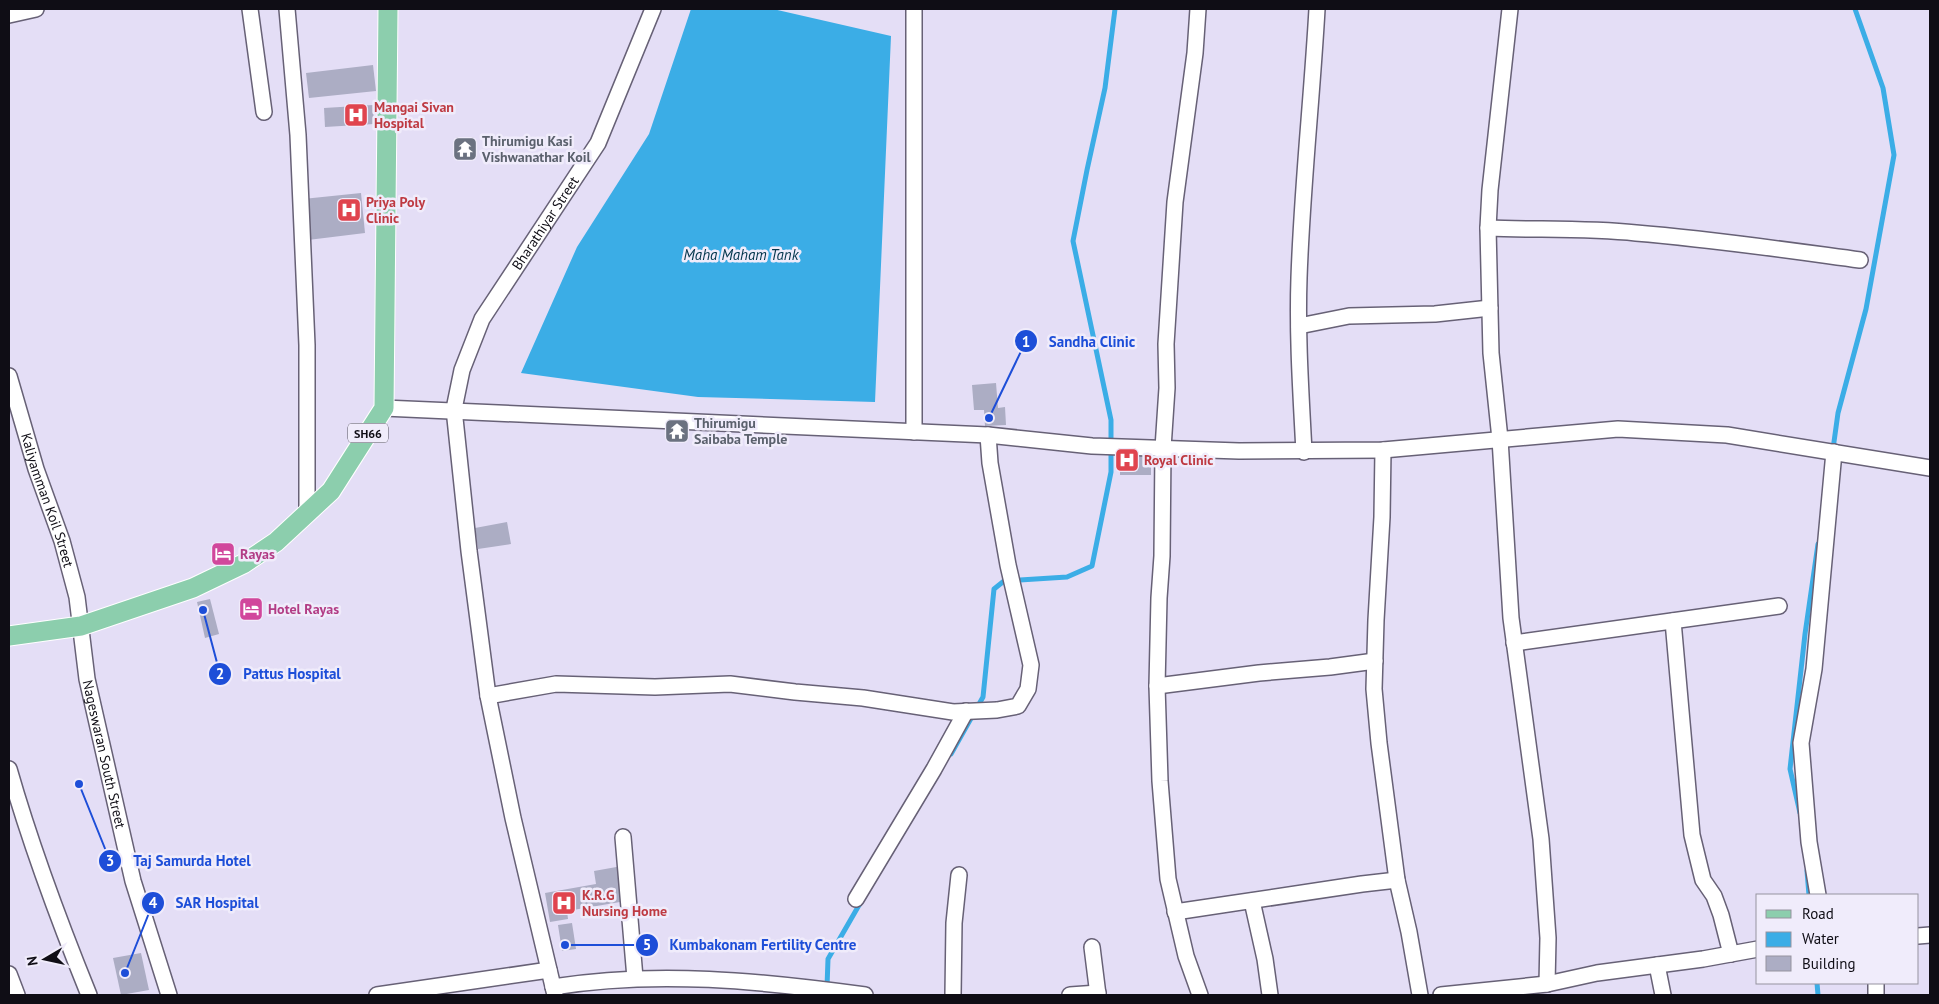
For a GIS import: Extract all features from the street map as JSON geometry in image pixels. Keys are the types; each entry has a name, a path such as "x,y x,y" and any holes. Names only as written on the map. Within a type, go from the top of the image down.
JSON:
{"main road":[{"name":"SH66","path":"9,636 81,626 193,588 244,564 276,542 331,491 384,408 388,9"}],"street":[{"path":"9,15 36,9"},
{"path":"250,9 264,112"},
{"path":"287,9 298,136 307,345 307,513"},
{"name":"Bharathiyar Street","path":"554,991 512,818 488,696 469,551 454,410 462,370 482,319 598,142 653,9"},
{"path":"914,9 914,432"},
{"path":"1198,9 1195,53 1175,202 1166,344 1167,388 1163,448 1162,548 1157,686 1160,781 1168,878 1186,956 1200,995"},
{"path":"1304,452 1299,326 1303,195 1317,9"},
{"path":"1510,9 1490,190 1488,228 1491,353 1500,439 1504,535 1514,643 1541,839 1548,938 1547,984"},
{"path":"1488,228 1588,229 1637,233 1860,260"},
{"path":"1299,326 1349,316 1435,314 1490,308"},
{"name":"Kaliyamman Koil Street","path":"9,376 36,469 62,541 77,597 81,626"},
{"path":"384,408 988,434 1092,446 1304,452 1383,450 1618,429 1727,435 1930,468"},
{"path":"488,696 556,684 655,687 730,684 863,698 960,711 996,710 1018,706 1028,689 1031,665 1008,564 990,462 988,434"},
{"path":"1383,450 1382,517 1374,689 1397,880 1409,932 1420,995"},
{"path":"1818,894 1809,842 1801,743 1814,669 1834,452"},
{"path":"1514,643 1779,606"},
{"path":"1673,621 1692,835 1703,880 1714,896 1731,954"},
{"name":"Nageswaran South Street","path":"81,626 88,679 132,881 169,995"},
{"path":"1157,686 1375,661"},
{"path":"856,899 934,769 960,711"},
{"path":"9,769 21,811 52,902 89,995"},
{"path":"623,837 635,978"},
{"path":"953,995 954,924 958,876"},
{"path":"1175,912 1397,880"},
{"path":"1252,902 1265,959 1270,995"},
{"path":"1070,995 1098,994 1092,947"},
{"path":"1441,995 1547,984 1597,973 1703,959 1756,949"},
{"path":"1657,965 1663,995"},
{"path":"377,995 549,970"},
{"path":"9,974 17,995"},
{"path":"554,991 591,981 635,978 687,978 747,981 865,995"}],"water":[{"name":"Maha Maham Tank","path":"691,9 773,9 891,36 875,402 698,397 521,373 577,247 649,134"}],"building":[{"path":"373,65 376,91 309,98 306,73"},
{"path":"373,105 374,124 325,127 324,108"},
{"path":"361,193 365,233 308,240 303,199"},
{"path":"996,383 998,408 1005,407 1006,425 985,426 984,410 974,410 972,385"},
{"path":"1120,452 1151,452 1151,475 1120,475"},
{"path":"507,522 511,544 478,549 475,528"},
{"path":"210,599 219,634 205,638 197,602"},
{"path":"622,866 620,902 567,911 568,919 550,922 545,893 596,884 594,871"},
{"path":"572,923 576,949 562,951 558,925"},
{"path":"141,953 149,990 121,995 113,958"}],"waterway":[{"path":"951,754 983,697 994,589 1004,581 1067,577 1092,566 1111,472 1111,420 1073,241 1105,88 1115,9"},
{"path":"1833,449 1838,413 1866,309 1894,155 1883,88 1855,9"},
{"path":"1800,813 1790,769 1805,634 1818,544"},
{"path":"1807,871 1809,894"},
{"path":"827,987 828,959 862,900"},
{"path":"1817,984 1818,995"}],"place":[{"name":"Mangai Sivan Hospital","path":"356,115"},
{"name":"Thirumigu Kasi Vishwanathar Koil","path":"465,149"},
{"name":"Priya Poly Clinic","path":"349,210"},
{"name":"Sandha Clinic","path":"989,418"},
{"name":"Thirumigu Saibaba Temple","path":"677,431"},
{"name":"Royal Clinic","path":"1127,460"},
{"name":"Rayas","path":"223,554"},
{"name":"Hotel Rayas","path":"251,609"},
{"name":"Pattus Hospital","path":"203,610"},
{"name":"Taj Samurda Hotel","path":"79,784"},
{"name":"K.R.G Nursing Home","path":"564,903"},
{"name":"Kumbakonam Fertility Centre","path":"565,945"},
{"name":"SAR Hospital","path":"125,973"}]}
